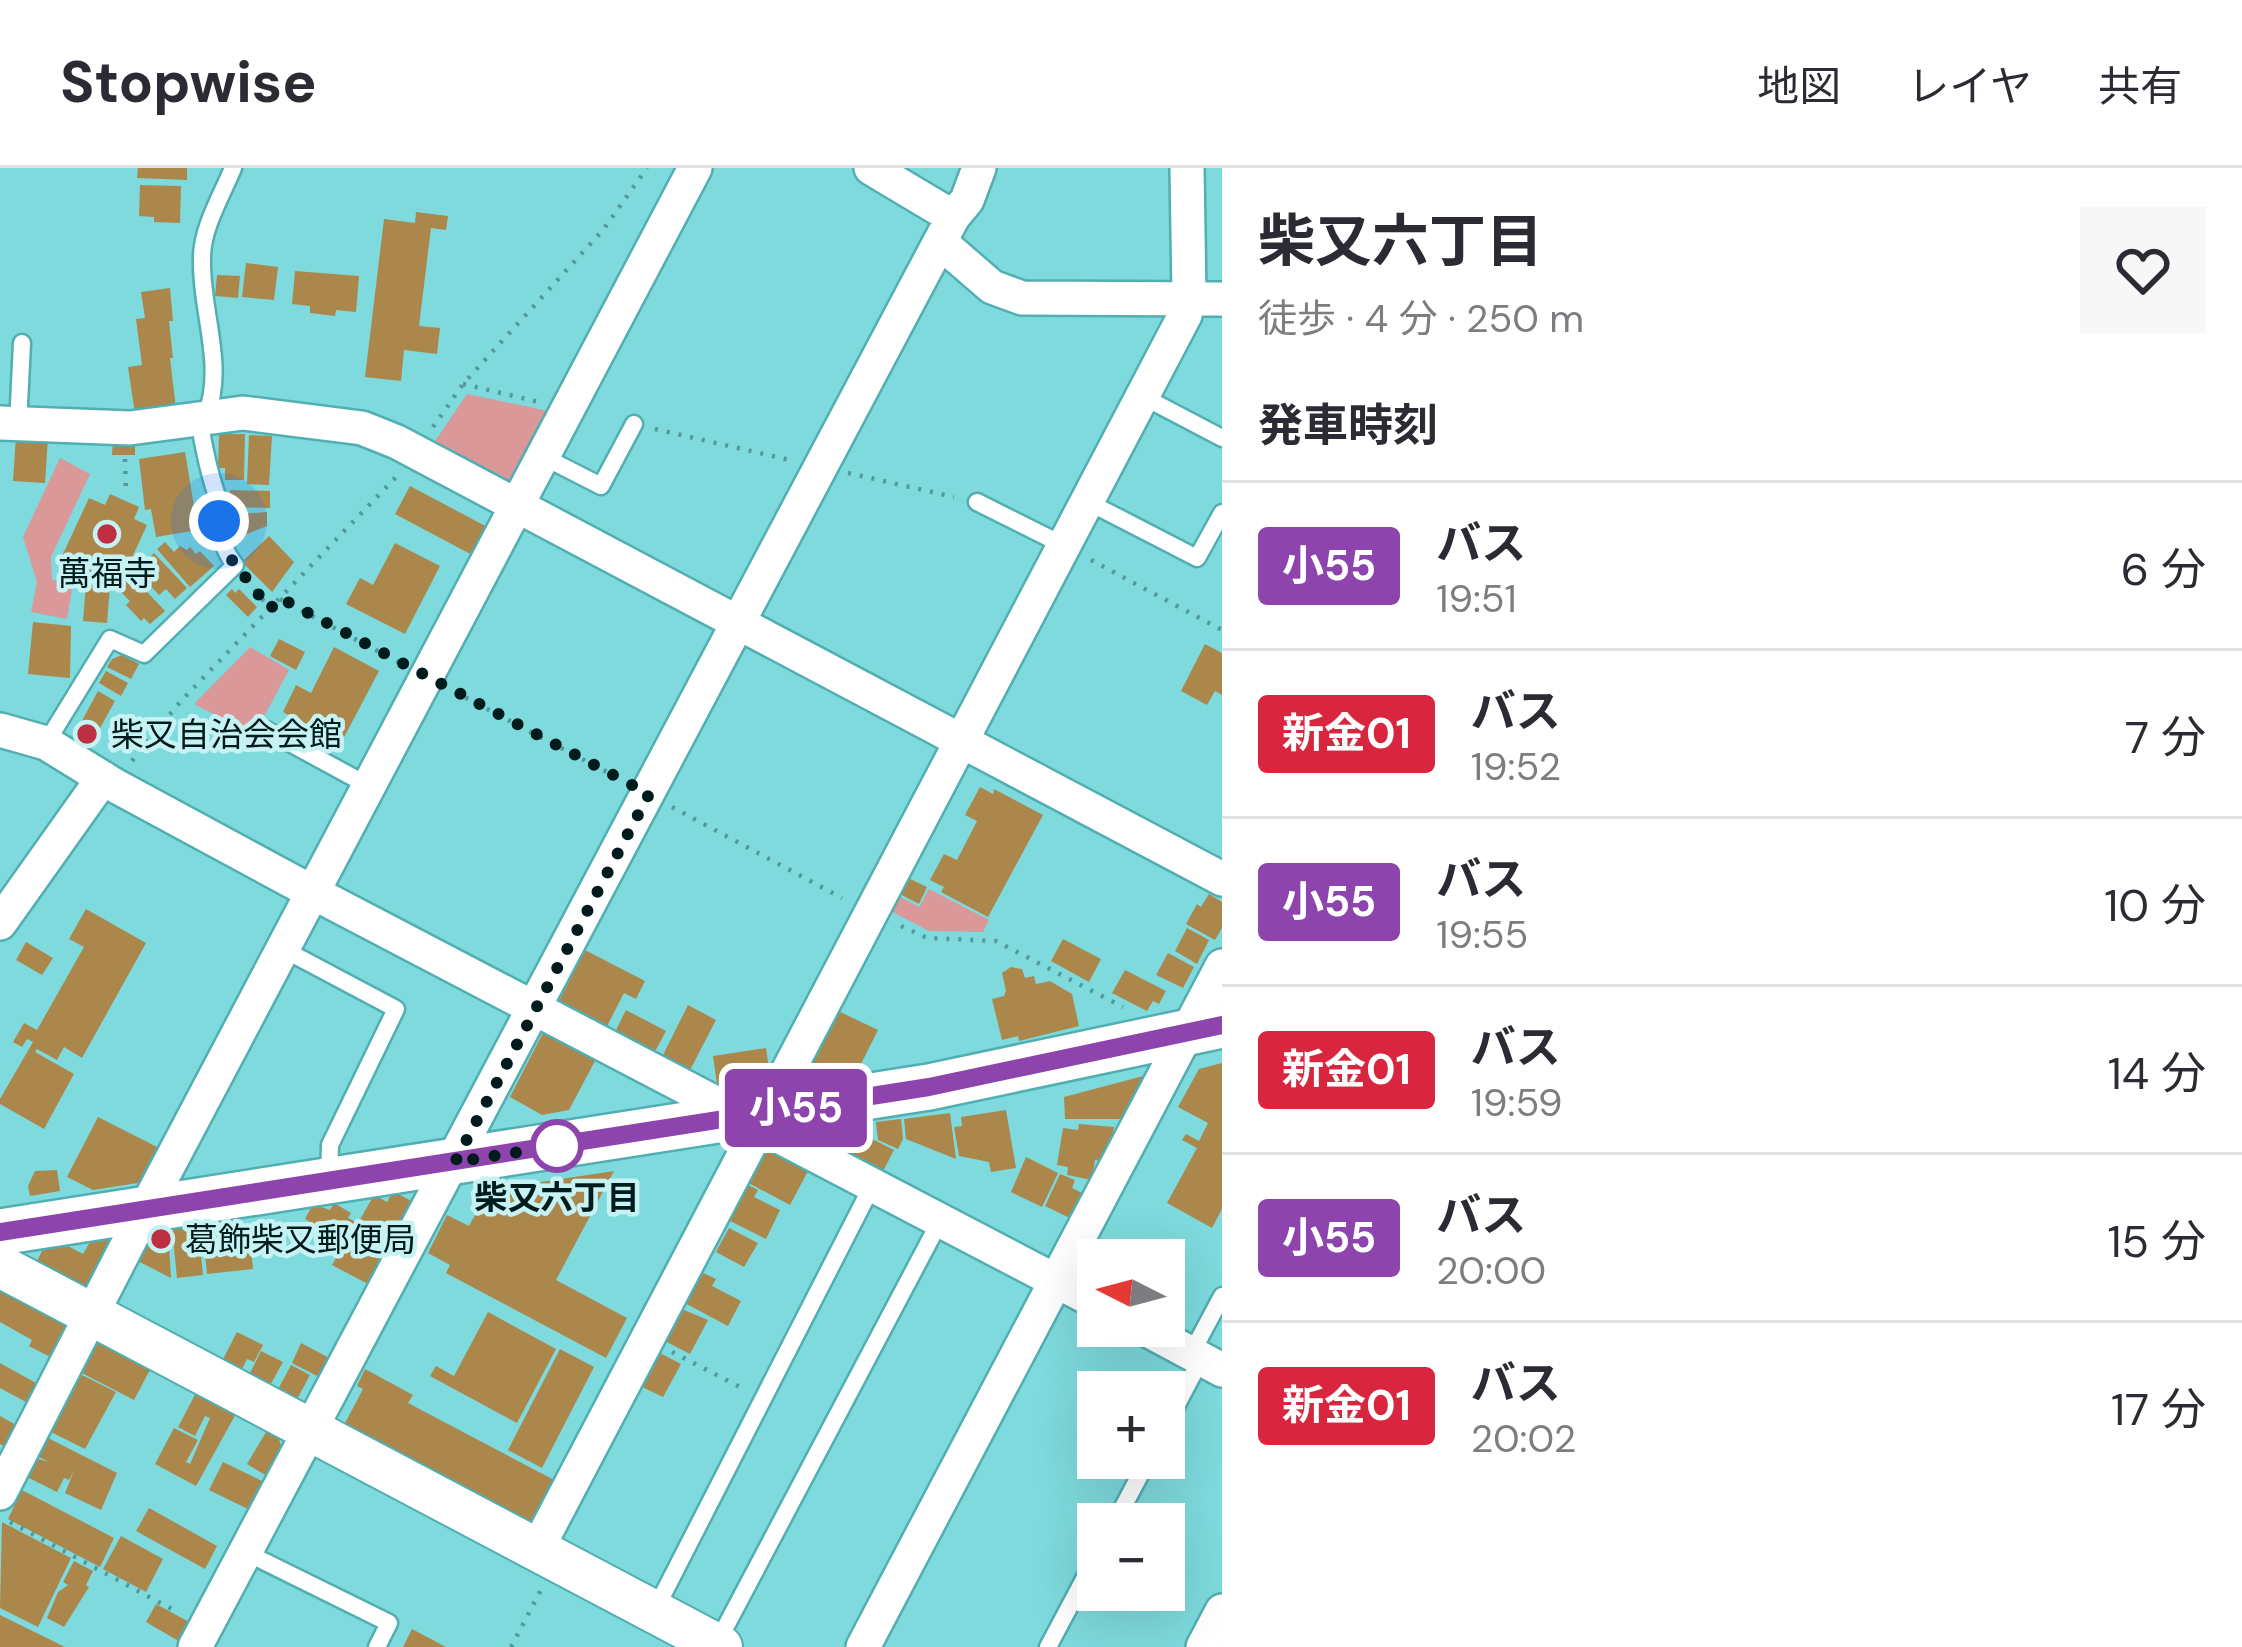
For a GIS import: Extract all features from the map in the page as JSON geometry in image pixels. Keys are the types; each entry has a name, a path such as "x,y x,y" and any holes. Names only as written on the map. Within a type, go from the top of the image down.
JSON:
{"main road":[{"path":"0,1232 755,1118 1011,1072 1204,1029"}],"street":[{"path":"0,1493 695,168"},
{"path":"871,168 947,229 992,287 1022,298 1205,297"},
{"path":"200,1637 947,229 967,200 979,168"},
{"path":"1187,168 1205,297"},
{"path":"547,1554 755,1118 962,744 1185,315 1205,297"},
{"path":"9,423 130,428 243,413 348,426 379,435 1222,879"},
{"path":"0,730 46,742 312,892 755,1118 872,1186 1077,1293"},
{"path":"0,923 109,781"},
{"path":"863,1647 1057,1282 1204,1029 1222,966"},
{"path":"0,1267 719,1646"},
{"path":"1203,1647 1222,1611"}],"lane":[{"path":"46,742 110,639 144,653 235,565 221,546 202,418 214,397 214,356 201,254 233,168"},
{"path":"9,423 22,343"},
{"path":"1142,396 1222,438"},
{"path":"544,457 601,486 634,424"},
{"path":"976,502 1065,546"},
{"path":"1088,502 1197,558 1222,513"},
{"path":"266,730 369,785"},
{"path":"283,949 396,1009 330,1144 329,1181"},
{"path":"654,1611 872,1186"},
{"path":"719,1646 940,1221"},
{"path":"1185,1394 1205,1361 1222,1296"},
{"path":"247,1553 389,1623 377,1647"},
{"path":"1048,1647 1077,1592"}],"path":[{"path":"109,781 415,453 463,384 562,279 647,168"},
{"path":"463,384 568,409"},
{"path":"634,424 976,502"},
{"path":"125,455 126,495"},
{"path":"1065,546 1222,630"},
{"path":"235,565 270,609"},
{"path":"280,598 872,912 927,938 996,941 1136,1013"},
{"path":"648,1339 763,1399"},
{"path":"0,1517 200,1637"},
{"path":"512,1647 547,1554"}],"shaded area":[{"path":"467,394 553,412 512,490 431,447"},
{"path":"60,458 90,474 51,557 52,580 73,583 67,619 31,612 37,582 23,537"},
{"path":"250,647 289,670 254,735 194,704"},
{"path":"929,889 989,920 983,932 929,931 889,910 897,895 919,907"}],"building":[{"path":"138,168 187,168 187,180 137,178"},
{"path":"140,185 181,186 180,223 139,216"},
{"path":"416,212 448,216 446,230 431,228 419,326 440,328 437,354 404,350 401,381 365,377 384,219 415,223"},
{"path":"246,263 278,267 274,300 242,297"},
{"path":"295,271 359,276 356,312 310,313 310,306 292,304"},
{"path":"217,275 240,276 238,298 215,296"},
{"path":"170,288 176,409 135,414 128,367 142,365 136,319 145,318 141,292"},
{"path":"219,434 245,434 244,480 225,480 225,468 218,468"},
{"path":"249,435 272,436 269,485 247,484"},
{"path":"16,436 48,438 45,483 13,481"},
{"path":"113,439 135,439 135,455 112,455"},
{"path":"185,452 198,530 156,537 151,509 145,510 139,459"},
{"path":"410,486 491,529 476,557 395,514"},
{"path":"230,490 270,491 270,508 229,507"},
{"path":"110,494 139,507 134,519 147,525 120,584 105,577 102,583 77,572 81,565 62,556 89,498 105,505"},
{"path":"267,512 267,526 230,541 228,515"},
{"path":"269,536 294,562 272,592 242,562"},
{"path":"165,542 174,552 180,546 196,554 200,551 214,566 190,587 157,549"},
{"path":"395,543 440,566 405,634 346,604 360,578 373,585"},
{"path":"154,553 187,588 175,599 166,589 159,595 136,570"},
{"path":"132,576 165,611 150,624 126,605 130,601 118,589"},
{"path":"86,584 110,586 107,623 83,621"},
{"path":"232,589 235,593 239,589 257,607 248,617 226,595"},
{"path":"33,622 71,626 70,678 28,674"},
{"path":"279,639 305,652 296,670 270,656"},
{"path":"1205,644 1222,653 1222,695 1215,691 1207,705 1181,691"},
{"path":"334,647 379,671 340,745 283,712 296,685 311,693"},
{"path":"122,655 139,664 131,679 107,667"},
{"path":"106,671 128,683 121,696 99,683"},
{"path":"98,691 115,701 88,750 71,741"},
{"path":"980,787 993,794 994,789 1043,815 988,917 941,892 944,887 930,880 944,854 957,860 977,821 965,815"},
{"path":"906,877 927,887 919,904 898,893"},
{"path":"1209,894 1222,902 1222,928 1215,940 1186,924"},
{"path":"86,909 146,943 82,1058 64,1047 57,1060 35,1052 74,1074 44,1129 0,1104 0,1099 33,1042 27,1039 22,1047 13,1042 24,1023 37,1030 84,947 69,939"},
{"path":"1187,928 1209,940 1197,964 1175,951"},
{"path":"1063,939 1101,959 1089,982 1051,961"},
{"path":"26,942 53,958 42,975 16,960"},
{"path":"585,950 645,981 636,999 624,993 604,1032 556,1007"},
{"path":"1168,953 1194,967 1183,988 1156,975"},
{"path":"1011,967 1022,969 1025,978 1034,976 1036,984 1050,981 1072,994 1079,1026 1019,1041 1018,1036 1002,1040 992,999 1004,996 1002,973"},
{"path":"1125,970 1166,991 1159,1004 1153,1001 1147,1011 1112,993"},
{"path":"688,1005 716,1020 689,1072 662,1057"},
{"path":"834,1009 878,1030 858,1070 854,1068 850,1077 796,1083"},
{"path":"626,1010 666,1031 652,1057 613,1036"},
{"path":"545,1029 597,1057 569,1110 542,1115 510,1097"},
{"path":"766,1048 770,1076 717,1084 713,1056"},
{"path":"1222,1063 1222,1209 1212,1228 1167,1203 1197,1148 1182,1140 1186,1134 1199,1141 1208,1123 1178,1107 1199,1069"},
{"path":"1147,1075 1125,1119 1065,1119 1064,1097"},
{"path":"1006,1110 1016,1168 991,1172 989,1162 959,1156 954,1127 962,1126 961,1117"},
{"path":"950,1113 956,1159 906,1139 904,1119"},
{"path":"98,1117 161,1149 144,1182 93,1190 67,1177"},
{"path":"901,1119 903,1139 898,1149 878,1140 876,1122"},
{"path":"1079,1124 1114,1127 1110,1151 1104,1150 1102,1161 1095,1160 1092,1180 1067,1175 1068,1167 1057,1165 1063,1128 1078,1130"},
{"path":"868,1132 870,1138 894,1150 881,1175 813,1139"},
{"path":"764,1147 808,1171 790,1205 745,1181"},
{"path":"1026,1157 1058,1173 1042,1207 1011,1192"},
{"path":"57,1170 60,1191 30,1196 28,1186 35,1171"},
{"path":"614,1171 556,1280 627,1318 606,1358 446,1273 450,1265 428,1253 447,1215 469,1226 489,1190"},
{"path":"1060,1174 1075,1180 1072,1188 1088,1196 1076,1221 1045,1206"},
{"path":"746,1184 758,1190 754,1197 780,1210 766,1239 728,1220"},
{"path":"393,1191 413,1202 368,1284 332,1265 345,1242 305,1219 313,1204 330,1210 334,1203 358,1223 374,1195 387,1202"},
{"path":"198,1227 203,1275 177,1278 172,1229"},
{"path":"729,1228 758,1243 744,1267 716,1252"},
{"path":"168,1229 171,1278 134,1259 148,1231"},
{"path":"249,1229 253,1269 207,1274 203,1233"},
{"path":"114,1241 87,1291 36,1263 44,1247 64,1244 83,1254 90,1242"},
{"path":"697,1270 716,1279 712,1286 741,1301 728,1326 681,1301"},
{"path":"0,1286 74,1323 54,1359 0,1322"},
{"path":"677,1307 708,1320 690,1354 661,1339"},
{"path":"488,1312 556,1349 517,1423 430,1376 436,1366 454,1376"},
{"path":"237,1332 263,1345 254,1362 247,1359 240,1373 221,1363"},
{"path":"104,1341 152,1366 134,1400 74,1369 87,1345"},
{"path":"301,1343 331,1359 321,1378 292,1363"},
{"path":"560,1349 594,1367 542,1468 508,1450"},
{"path":"261,1351 283,1362 268,1389 247,1379"},
{"path":"656,1351 681,1364 663,1397 638,1385"},
{"path":"0,1363 36,1383 26,1402 0,1388"},
{"path":"291,1365 310,1375 295,1403 276,1393"},
{"path":"365,1369 413,1395 408,1403 556,1481 532,1527 343,1427 363,1389 357,1386"},
{"path":"74,1371 116,1392 85,1449 45,1429"},
{"path":"197,1391 237,1412 196,1486 155,1464 174,1428 198,1440 186,1462 190,1464 210,1418 205,1416 195,1436 178,1427"},
{"path":"0,1416 18,1426 7,1448 0,1444"},
{"path":"269,1427 277,1432 282,1449 267,1476 247,1464"},
{"path":"42,1435 117,1473 101,1510 65,1493 74,1471 57,1492 23,1475 32,1457 49,1462 33,1454"},
{"path":"223,1462 264,1482 250,1510 209,1490"},
{"path":"22,1490 114,1538 100,1567 8,1519"},
{"path":"149,1508 217,1546 205,1569 136,1531"},
{"path":"2,1522 71,1558 38,1627 0,1608"},
{"path":"121,1536 163,1559 146,1592 103,1569"},
{"path":"74,1561 93,1571 89,1587 64,1627 47,1618 58,1592 68,1585 63,1582"},
{"path":"156,1604 193,1624 182,1643 146,1622"},
{"path":"0,1615 65,1647 0,1647"},
{"path":"412,1629 446,1647 403,1647"}],"bus line":[{"name":"小55","path":"0,1232 929,1087 1222,1025"}],"place":[{"name":"萬福寺","path":"107,534"},
{"name":"柴又自治会会館","path":"87,734"},
{"name":"柴又六丁目","path":"557,1146"},
{"name":"葛飾柴又郵便局","path":"161,1239"}],"route":[{"path":"219,521 221,546 270,609 280,598 649,794 455,1162 557,1146"}]}
